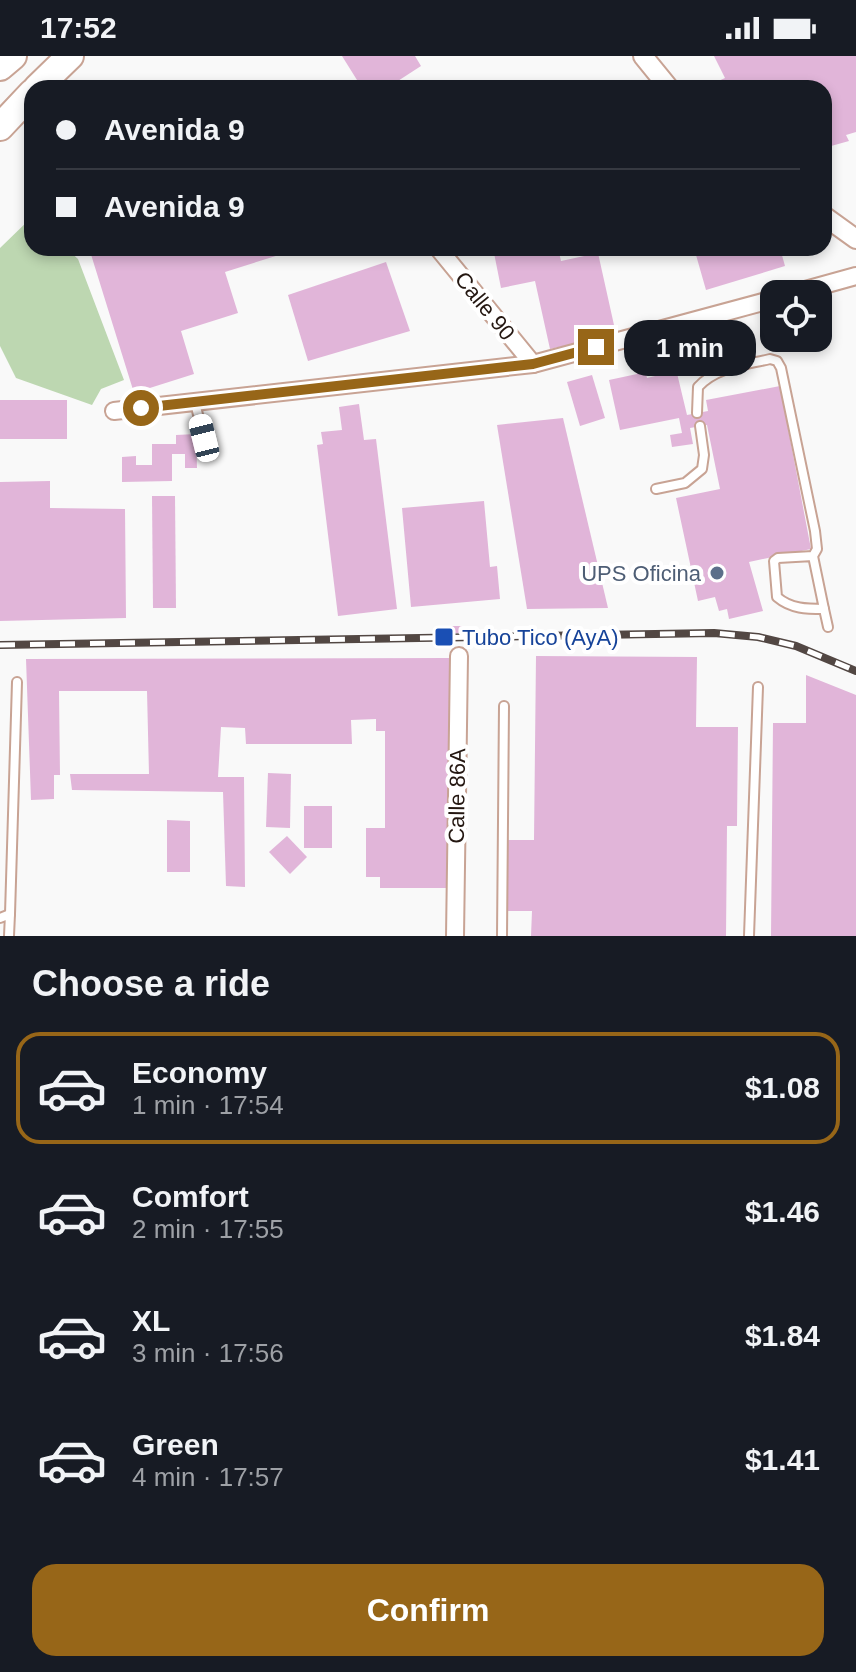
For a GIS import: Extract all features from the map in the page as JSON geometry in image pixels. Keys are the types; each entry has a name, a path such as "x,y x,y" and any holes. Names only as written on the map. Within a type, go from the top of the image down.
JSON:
{"highway":[{"path":"0,67 13,56"},
{"path":"45,80 70,56"},
{"path":"0,127 24,102"}],"street":[{"path":"643,56 662,80"},
{"path":"832,222 856,239"},
{"name":"Calle 90","path":"445,256 533,364"},
{"path":"832,283 856,276"},
{"path":"114,411 533,364 760,303"},
{"name":"Calle 86A","path":"455,936 459,656"}],"lane":[{"path":"697,413 698,387 704,380 718,372 770,359 777,361 815,531 817,549 813,556 828,627"},
{"path":"195,402 204,438"},
{"path":"656,489 685,483 702,469 704,455 700,426"},
{"path":"813,556 778,558 774,561 775,588 777,597 784,603 806,609 824,609"},
{"path":"9,936 17,682"},
{"path":"749,936 758,687"},
{"path":"502,936 504,706"},
{"path":"0,918 10,914"}],"green space":[{"path":"24,225 24,256 75,256 78,259 124,380 101,389 92,405 16,378 0,346 0,248"}],"building":[{"path":"342,56 415,56 421,66 399,80 357,80"},
{"path":"714,56 856,56 856,132 846,135 849,141 832,146 832,80 721,80 725,78"},
{"path":"91,256 276,256 225,272 238,313 181,331 194,374 134,393"},
{"path":"495,256 560,256 561,261 599,256 616,334 550,349 535,281 501,288"},
{"path":"696,256 782,256 785,266 706,290"},
{"path":"386,262 410,331 308,361 288,295"},
{"path":"719,344 723,361 683,372 678,356"},
{"path":"643,360 647,378 655,376 655,372 676,369 687,415 708,411 706,400 780,386 811,549 749,562 763,611 729,619 727,609 719,611 715,597 698,601 676,498 720,489 707,425 690,428 693,444 672,447 670,435 682,433 679,418 620,430 609,380 637,374 634,362"},
{"path":"592,375 605,418 580,426 567,382"},
{"path":"0,400 67,400 67,439 0,439"},
{"path":"359,404 364,440 376,439 397,609 338,616 317,445 323,444 321,432 342,430 339,407"},
{"path":"563,418 608,608 527,609 497,425"},
{"path":"196,434 197,468 185,468 185,454 172,454 172,481 122,482 122,457 136,456 136,465 152,465 152,444 176,444 176,435"},
{"path":"50,481 50,508 125,509 126,618 0,621 0,482"},
{"path":"152,496 175,496 176,608 153,608"},
{"path":"484,501 490,567 497,566 500,599 411,607 402,508"},
{"path":"436,626 466,626 466,633 435,633"},
{"path":"536,656 697,657 696,727 738,727 737,826 727,826 726,936 531,936 532,911 504,911 505,840 534,840"},
{"path":"450,658 449,888 380,888 380,877 366,877 366,828 385,828 385,731 376,731 376,719 351,720 352,744 246,744 245,728 221,727 218,777 244,777 245,887 226,886 223,792 72,790 70,774 149,774 147,691 59,691 60,775 54,775 54,799 31,800 26,659"},
{"path":"806,675 856,695 856,936 771,936 773,723 806,723"},
{"path":"268,773 291,774 290,828 266,827"},
{"path":"304,806 332,806 332,848 304,848"},
{"path":"167,820 190,821 190,872 167,872"},
{"path":"287,836 307,857 290,874 269,852"}],"railway":[{"path":"0,645 714,633 758,637 796,646 856,671"}],"place":[{"name":"UPS Oficina","path":"717,573"},
{"name":"Tubo Tico (AyA)","path":"444,637"}],"route":[{"path":"141,408 533,364 596,347"}]}
